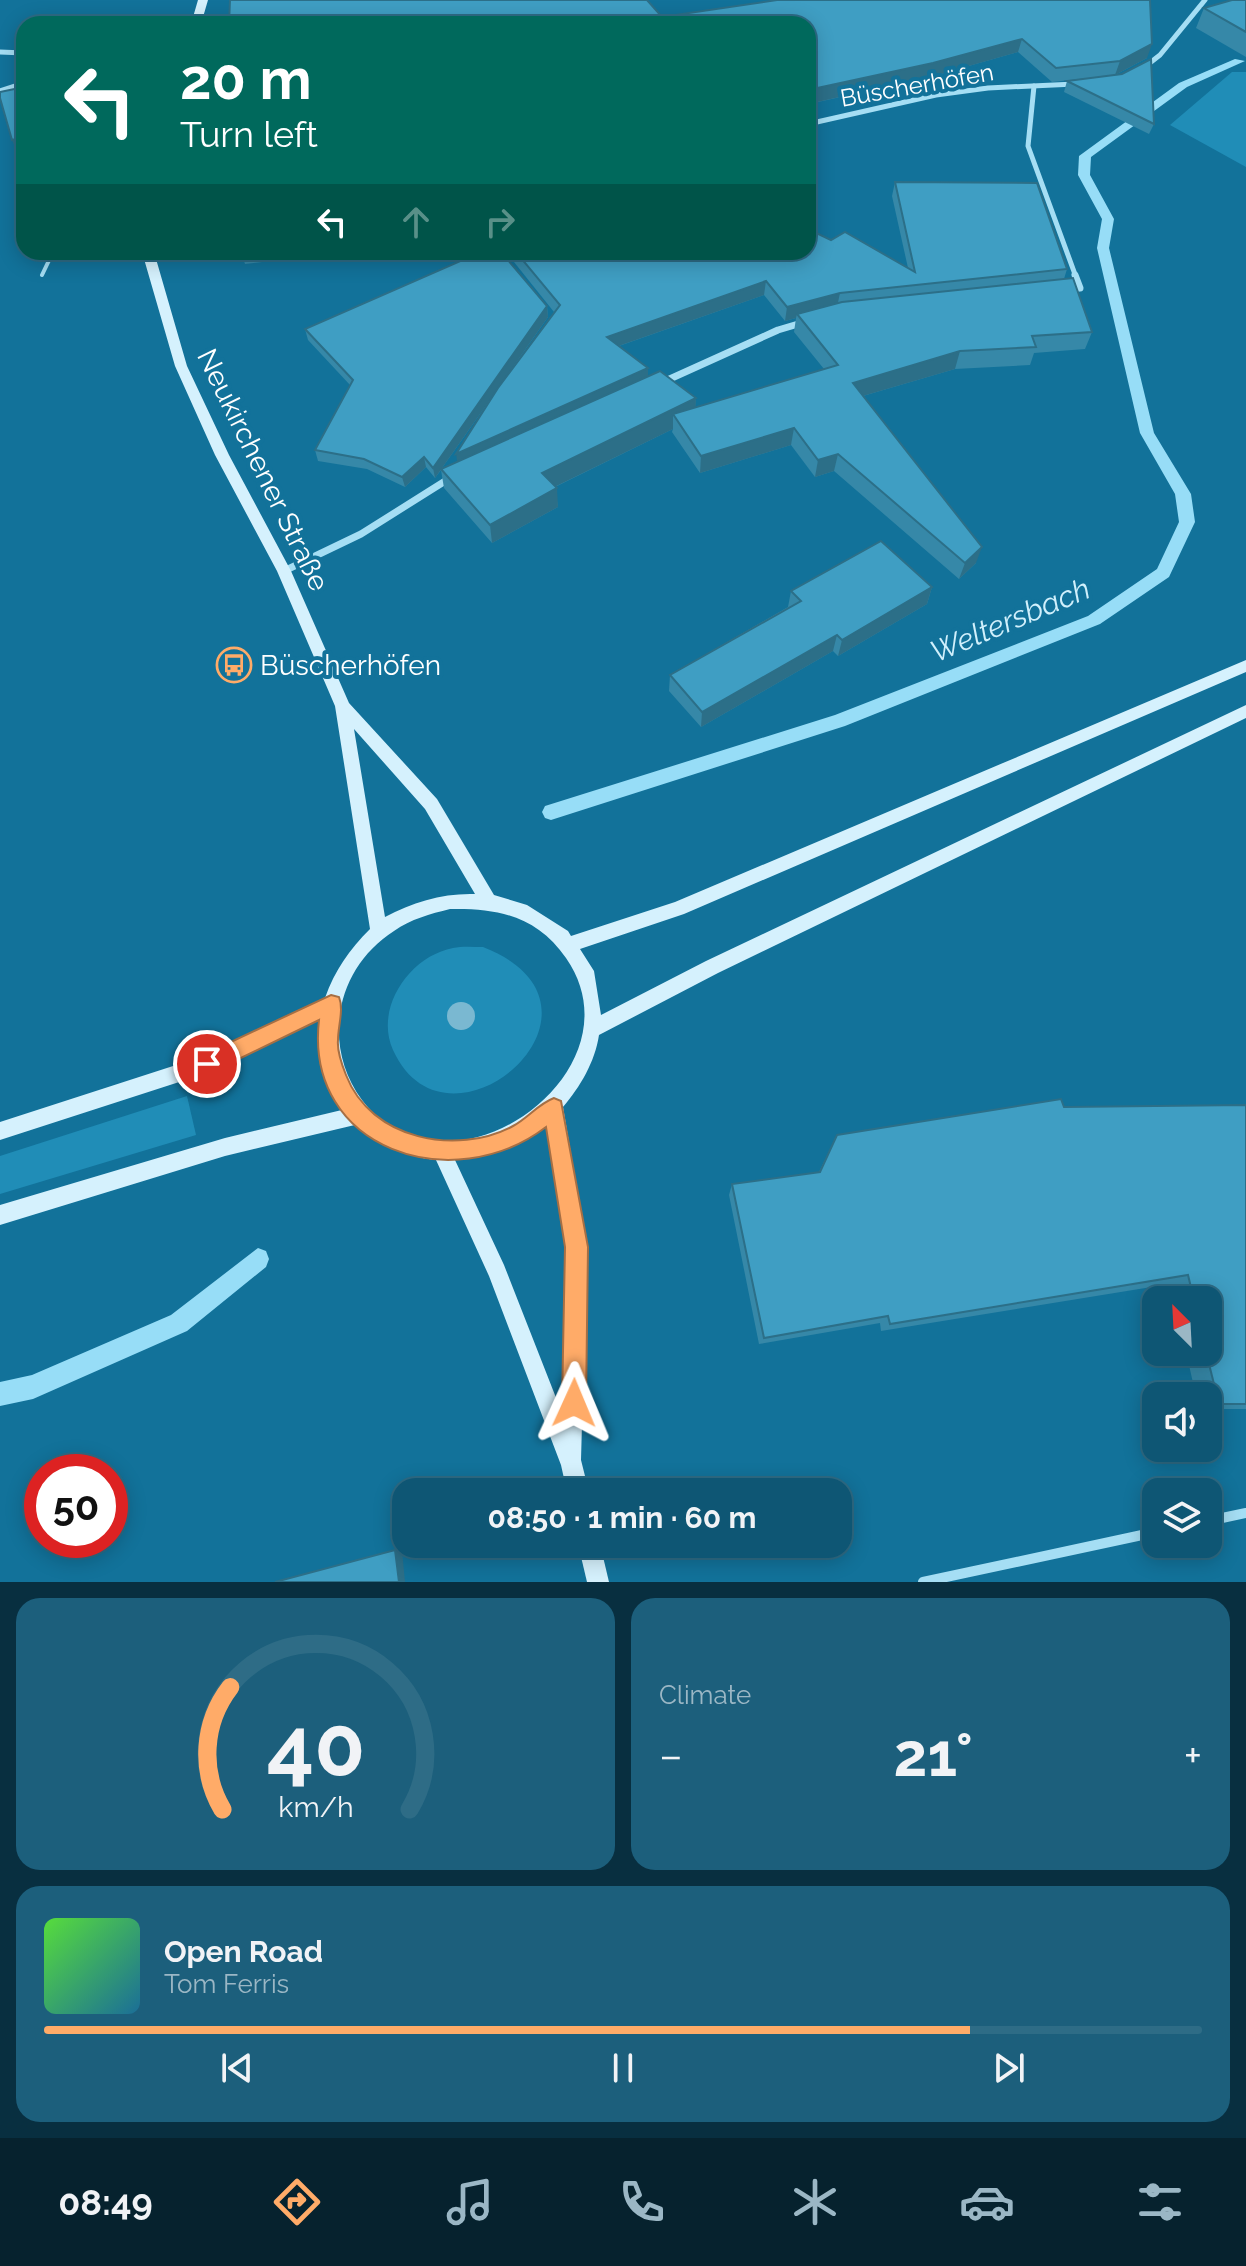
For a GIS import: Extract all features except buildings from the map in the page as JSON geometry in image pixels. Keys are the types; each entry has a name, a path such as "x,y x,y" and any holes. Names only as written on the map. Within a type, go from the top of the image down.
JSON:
{"main road":[{"name":"Neukirchener Straße","path":"150,260 181,366 222,455 284,571 343,706 379,932"},
{"path":"568,945 678,909 1246,666"},
{"name":"Neukirchener Straße","path":"343,706 431,804 488,901"},
{"path":"593,1029 712,967 1246,711"},
{"path":"450,901 488,901 519,909 546,923 568,945 584,970 592,998 593,1029 581,1072 554,1109 521,1133 483,1148 442,1152 411,1146 383,1134 359,1115 337,1082 327,1043 331,1004 342,977 358,952 379,932 412,911 450,901"},
{"path":"0,1131 207,1064 331,1004"},
{"path":"554,1109 577,1247 572,1465"},
{"path":"0,1215 225,1147 359,1115"},
{"path":"442,1152 497,1272 575,1478"},
{"path":"592,1558 598,1582"}],"street":[{"path":"1134,74 1157,59 1182,23 1205,0"},
{"name":"Büscherhöfen","path":"816,122 936,95 1077,84"},
{"name":"Büscherhöfen","path":"1034,86 1028,146 1080,288 1065,289"},
{"path":"661,383 778,330 808,322"},
{"path":"284,571 361,534 443,481 458,475"},
{"path":"1222,1518 1246,1513"},
{"path":"923,1582 1142,1535"}],"lane":[{"path":"42,275 49,260"},
{"path":"443,481 451,469"}],"shaded area":[{"path":"1232,72 1246,72 1246,167 1170,125"},
{"path":"483,947 525,974 541,1005 536,1038 516,1066 486,1086 452,1093 419,1083 393,1050 388,1034 392,1001 410,973 423,961 453,948"},
{"path":"187,1096 196,1135 0,1194 0,1156"}],"waterway":[{"name":"Weltersbach","path":"551,812 839,721 1094,620 1163,573 1187,522 1183,494 1147,433 1103,248 1108,219 1084,175 1085,156 1183,85 1239,61"},
{"name":"Weltersbach","path":"0,1394 33,1387 179,1323 258,1259"}],"place":[{"name":"Büscherhöfen","path":"234,665"}],"route":[{"path":"207,1064 331,1004 327,1043 337,1082 359,1115 383,1134 411,1146 442,1152 483,1148 521,1133 554,1109 577,1247 574,1403"}]}
